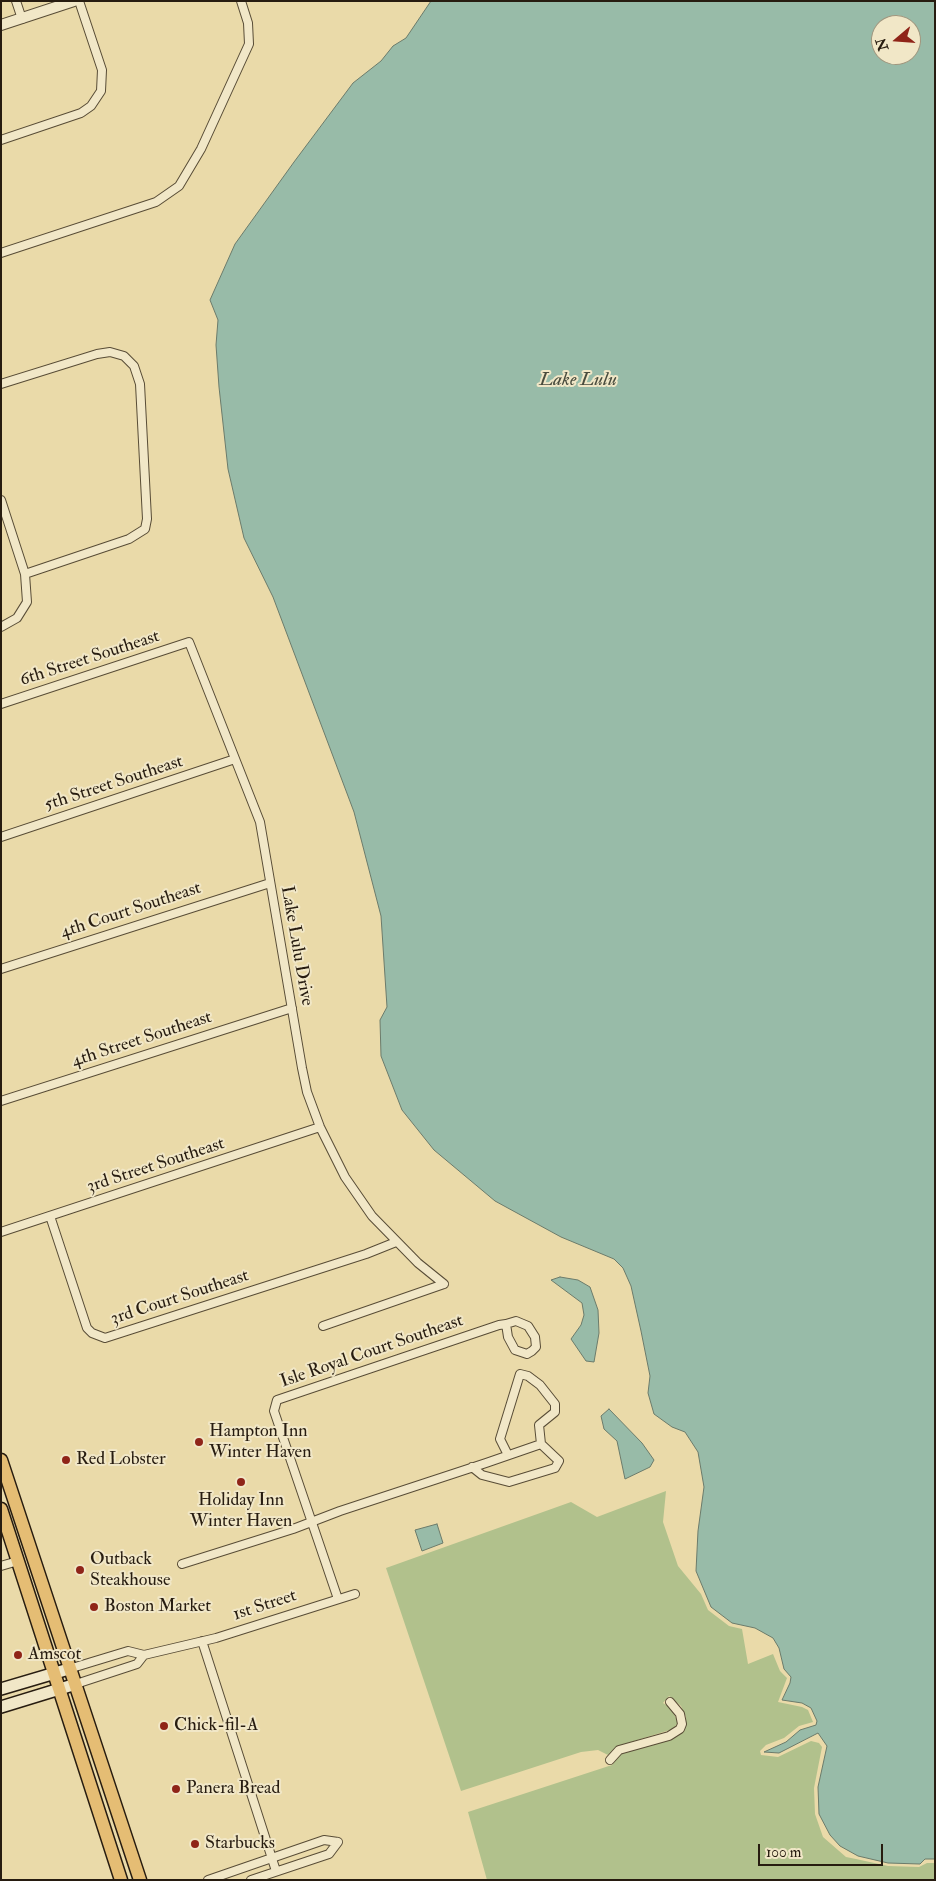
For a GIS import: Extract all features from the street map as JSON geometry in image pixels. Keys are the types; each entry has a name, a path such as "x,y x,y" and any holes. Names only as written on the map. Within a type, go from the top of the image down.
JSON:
{"main road":[{"path":"1,1460 72,1668 140,1880"},
{"path":"1,1479 12,1499 15,1500"},
{"path":"1,1504 7,1510 22,1549 32,1551"},
{"path":"1,1509 121,1880"},
{"path":"1,1689 72,1668"},
{"path":"1,1707 76,1684"}],"street":[{"path":"16,1 22,19"},
{"path":"1,25 74,1"},
{"path":"1,140 81,113 91,106 101,91 102,70 79,1"},
{"path":"1,253 156,202 179,186 201,149 248,44 248,23 241,1"},
{"path":"1,384 97,354 110,352 124,356 134,366 140,384 147,510 145,529 129,539 25,574"},
{"path":"1,500 25,574 27,602 23,611 12,622 1,626"},
{"name":"6th Street Southeast","path":"1,704 189,642"},
{"name":"Lake Lulu Drive","path":"189,642 260,822 307,1092 320,1127 345,1177 372,1216 396,1242"},
{"name":"5th Street Southeast","path":"1,837 235,759"},
{"name":"4th Court Southeast","path":"1,969 270,883"},
{"name":"4th Street Southeast","path":"1,1102 292,1008"},
{"name":"3rd Street Southeast","path":"1,1232 320,1127"},
{"name":"3rd Court Southeast","path":"50,1216 87,1328 92,1333 105,1338 366,1254 396,1242"},
{"path":"323,1326 444,1284 396,1242"},
{"name":"Isle Royal Court Southeast","path":"341,1598 311,1522 274,1411 277,1400 506,1324 516,1321 528,1326 535,1337 536,1347 526,1354 515,1350 508,1337 506,1324"},
{"path":"472,1467 482,1475 509,1482 555,1468 559,1461 541,1444 540,1425 556,1412 555,1404 540,1385 528,1376 520,1374 500,1439 508,1455"},
{"path":"182,1564 541,1444"},
{"path":"1,1566 18,1561"},
{"name":"1st Street","path":"72,1668 128,1651 144,1655 202,1641 355,1594"},
{"path":"202,1641 276,1871"},
{"name":"1st Street","path":"76,1684 138,1664 144,1655"},
{"path":"610,1760 619,1750 669,1736 680,1729 680,1714 670,1702"},
{"path":"208,1880 324,1840 338,1842 328,1854 251,1880"}],"green space":[{"path":"666,1491 663,1522 678,1566 701,1594 708,1610 729,1626 742,1629 748,1664 773,1654 780,1671 787,1678 778,1702 808,1710 813,1722 799,1726 784,1738 766,1745 760,1751 761,1755 778,1757 811,1741 819,1743 822,1747 814,1788 815,1814 823,1837 846,1857 888,1866 919,1867 927,1863 935,1863 935,1880 487,1880 468,1812 612,1765 621,1754 678,1736 685,1730 686,1717 681,1706 669,1696 663,1703 671,1708 677,1720 677,1724 673,1729 618,1746 608,1755 598,1750 581,1752 461,1791 386,1568 571,1502 597,1517"}],"water":[{"name":"Lake Lulu","path":"431,1 935,1 935,1859 925,1859 920,1864 888,1863 858,1856 840,1846 830,1835 819,1814 818,1787 827,1746 818,1733 779,1753 764,1752 786,1742 800,1730 816,1725 817,1721 811,1708 802,1703 782,1700 791,1677 784,1669 779,1648 773,1638 755,1628 732,1623 711,1607 696,1571 698,1531 704,1487 698,1452 685,1432 672,1427 654,1414 648,1393 650,1376 641,1331 631,1286 623,1268 614,1259 561,1237 495,1201 434,1150 402,1110 381,1056 380,1020 387,1007 381,916 354,812 273,597 244,538 228,469 216,345 218,320 210,300 235,244 294,162 353,83 381,61 393,46 406,38"},
{"path":"560,1277 578,1280 590,1287 598,1310 599,1333 594,1362 586,1361 571,1339 581,1325 584,1315 582,1303 551,1280"},
{"path":"609,1409 642,1443 654,1460 650,1467 625,1479 617,1441 604,1429 601,1416"},
{"path":"437,1524 443,1543 422,1551 415,1530"}],"place":[{"name":"Hampton Inn Winter Haven","path":"199,1442"},
{"name":"Red Lobster","path":"66,1460"},
{"name":"Holiday Inn Winter Haven","path":"241,1482"},
{"name":"Outback Steakhouse","path":"80,1570"},
{"name":"Boston Market","path":"94,1607"},
{"name":"Amscot","path":"18,1655"},
{"name":"Chick-fil-A","path":"164,1726"},
{"name":"Panera Bread","path":"176,1789"},
{"name":"Starbucks","path":"195,1844"}]}
